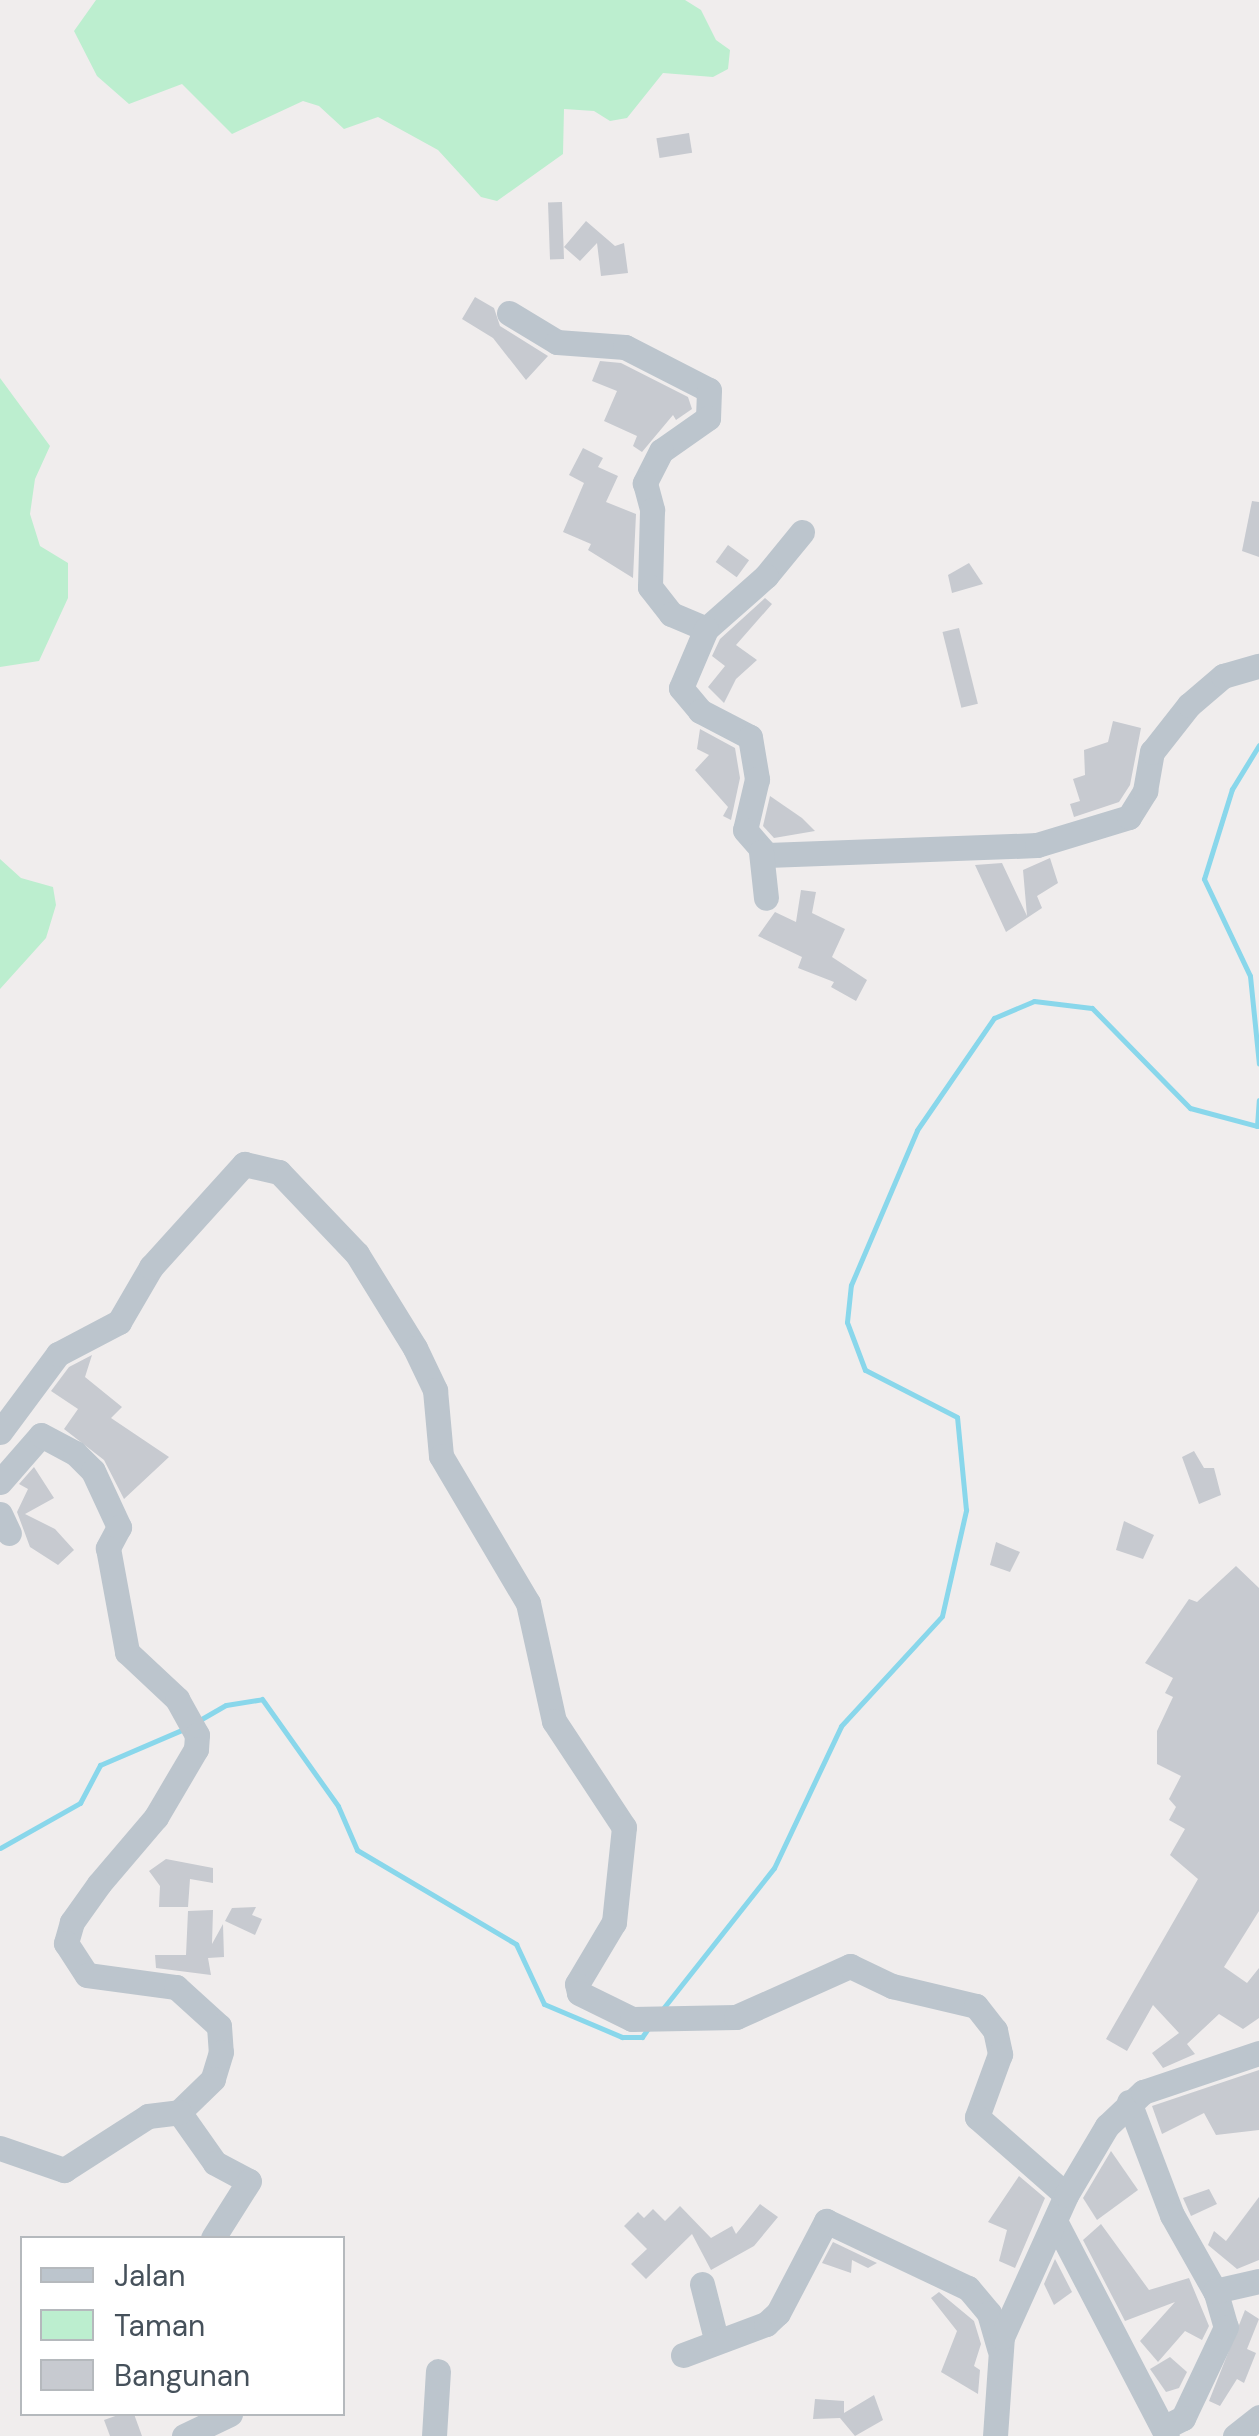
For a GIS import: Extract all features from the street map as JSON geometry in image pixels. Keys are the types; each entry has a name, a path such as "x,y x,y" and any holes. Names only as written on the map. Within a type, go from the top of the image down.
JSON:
{"street":[{"path":"509,313 557,342 624,346 709,390 708,418 661,452 645,482 652,510 650,587 671,614 706,630"},
{"path":"766,898 760,852 745,830 756,779 750,737 700,711 682,690 706,630 766,576 802,532"},
{"path":"760,852 773,857 913,846 987,850 1037,845 1128,816 1145,792 1152,752 1189,705 1223,676 1259,666"},
{"path":"0,1432 58,1354 119,1322 151,1266 244,1164 278,1172 356,1254 416,1348 435,1390 441,1456 518,1576 554,1721 624,1827 614,1922 576,1988 605,2010 654,2020 750,2013 850,1966 906,1990 976,2006 995,2030 1000,2054 976,2117 1066,2195"},
{"path":"0,1482 41,1434 75,1453 93,1472 119,1527 108,1548 126,1652 177,1699 194,1729 196,1749 156,1817 72,1922 66,1942 74,1963 87,1974 176,1987 218,2026 221,2052 213,2079 179,2112 148,2116 64,2170 0,2148"},
{"path":"996,2436 1000,2343 1014,2304 1066,2195 1129,2102 1259,2053"},
{"path":"1055,2220 1165,2432 1184,2418 1222,2344 1226,2327 1215,2291 1172,2215 1129,2102"},
{"path":"179,2112 215,2162 250,2181 214,2236"},
{"path":"683,2356 716,2339 766,2324 778,2313 826,2221 968,2288 989,2313 1000,2343"},
{"path":"1215,2291 1259,2280"},
{"path":"702,2284 716,2339"},
{"path":"434,2436 438,2371"},
{"path":"184,2436 226,2416"},
{"path":"1235,2436 1259,2417"}],"green space":[{"path":"96,0 685,0 701,10 716,40 730,50 728,69 713,77 663,73 627,118 610,121 594,111 564,109 563,154 497,201 481,197 438,150 378,117 344,129 319,106 303,101 232,134 182,84 129,104 97,76 74,31"},
{"path":"0,378 50,446 35,479 30,514 40,546 68,563 68,598 39,661 0,667"},
{"path":"0,859 21,878 53,887 56,905 46,938 0,989"}],"building":[{"path":"689,133 692,153 660,158 656,138"},
{"path":"548,202 562,202 564,259 550,259"},
{"path":"586,221 615,246 624,243 628,273 601,276 597,243 580,261 564,247"},
{"path":"475,297 494,308 500,326 548,356 526,380 493,338 462,319"},
{"path":"600,361 621,363 688,397 692,409 676,420 673,415 642,452 633,446 637,436 604,421 617,391 592,381"},
{"path":"583,448 603,458 598,467 618,476 606,502 636,514 633,578 588,550 591,544 563,532 584,483 569,475"},
{"path":"1252,501 1259,502 1259,557 1242,551"},
{"path":"728,545 749,560 737,577 716,562"},
{"path":"969,563 983,584 952,593 948,575"},
{"path":"765,598 772,604 736,645 757,660 736,679 724,703 708,687 725,666 712,656 720,639"},
{"path":"959,628 978,704 961,708 943,632"},
{"path":"1113,721 1141,728 1130,785 1119,802 1074,817 1070,804 1080,801 1073,779 1085,775 1084,750 1108,742"},
{"path":"700,729 735,748 740,778 731,820 723,816 728,807 695,770 709,755 697,749"},
{"path":"770,796 815,831 774,838 763,826"},
{"path":"1050,858 1058,883 1037,896 1042,908 1006,932 975,865 1002,863 1027,916 1023,870"},
{"path":"801,890 816,892 812,913 845,929 832,957 867,980 856,1001 831,987 834,982 798,968 802,957 758,936 775,912 796,922"},
{"path":"92,1355 85,1377 122,1407 111,1418 169,1457 124,1499 104,1460 64,1429 78,1409 51,1391 69,1367"},
{"path":"1194,1451 1204,1468 1214,1468 1221,1495 1199,1504 1182,1457"},
{"path":"34,1467 54,1498 25,1514 55,1529 74,1550 58,1565 30,1547 17,1512 28,1489 19,1484"},
{"path":"1124,1521 1154,1535 1143,1559 1116,1550"},
{"path":"996,1542 1020,1552 1010,1572 990,1565"},
{"path":"1236,1566 1259,1588 1259,1911 1224,1967 1247,1983 1259,1968 1259,2018 1243,2029 1219,2014 1187,2044 1195,2054 1163,2068 1152,2053 1179,2033 1153,2005 1127,2051 1106,2039 1198,1879 1170,1855 1185,1829 1169,1820 1176,1807 1169,1799 1181,1776 1157,1764 1157,1731 1173,1697 1165,1693 1173,1678 1145,1663 1189,1599 1197,1602"},
{"path":"166,1859 213,1868 213,1883 190,1879 188,1907 159,1907 160,1886 149,1871"},
{"path":"256,1907 252,1915 262,1919 255,1935 225,1921 232,1908"},
{"path":"213,1910 212,1944 223,1924 224,1957 208,1958 211,1975 156,1968 155,1955 186,1955 188,1911"},
{"path":"1259,2070 1259,2130 1216,2135 1204,2113 1162,2134 1152,2106"},
{"path":"1111,2151 1138,2190 1097,2220 1083,2198"},
{"path":"1019,2176 1045,2198 1015,2268 999,2261 1007,2230 988,2222"},
{"path":"1209,2189 1217,2204 1191,2216 1183,2198"},
{"path":"1259,2197 1259,2260 1237,2269 1208,2245 1214,2231 1226,2241"},
{"path":"760,2204 778,2217 754,2246 711,2270 692,2234 646,2279 631,2264 647,2249 624,2226 638,2212 644,2218 653,2209 665,2221 680,2206 711,2238 732,2226 736,2234"},
{"path":"1101,2224 1149,2290 1189,2278 1209,2326 1202,2340 1185,2331 1158,2362 1140,2341 1175,2302 1125,2321 1083,2240"},
{"path":"833,2242 877,2263 868,2268 852,2260 851,2273 822,2263"},
{"path":"1055,2259 1072,2292 1054,2305 1044,2284"},
{"path":"939,2292 974,2321 981,2344 974,2366 980,2370 978,2394 941,2372 957,2331 931,2298"},
{"path":"1245,2310 1259,2319 1247,2349 1256,2353 1244,2383 1237,2379 1220,2406 1209,2401"},
{"path":"1170,2357 1187,2372 1179,2388 1166,2392 1150,2369"},
{"path":"874,2395 883,2420 855,2436 840,2418 813,2419 815,2399 844,2401 844,2413"},
{"path":"135,2416 142,2436 110,2436 104,2420"}],"waterway":[{"path":"1259,745 1232,789 1204,879 1250,976 1259,1064"},
{"path":"661,2011 774,1868 841,1726 942,1616 966,1510 957,1417 865,1370 847,1322 851,1285 917,1130 994,1018 1034,1001 1092,1008 1190,1108 1257,1126 1259,1100"},
{"path":"198,1721 226,1705 262,1699 338,1806 357,1850 516,1944 544,2004 622,2037 642,2037 649,2027"},
{"path":"0,1848 80,1803 100,1765 184,1729"}]}
